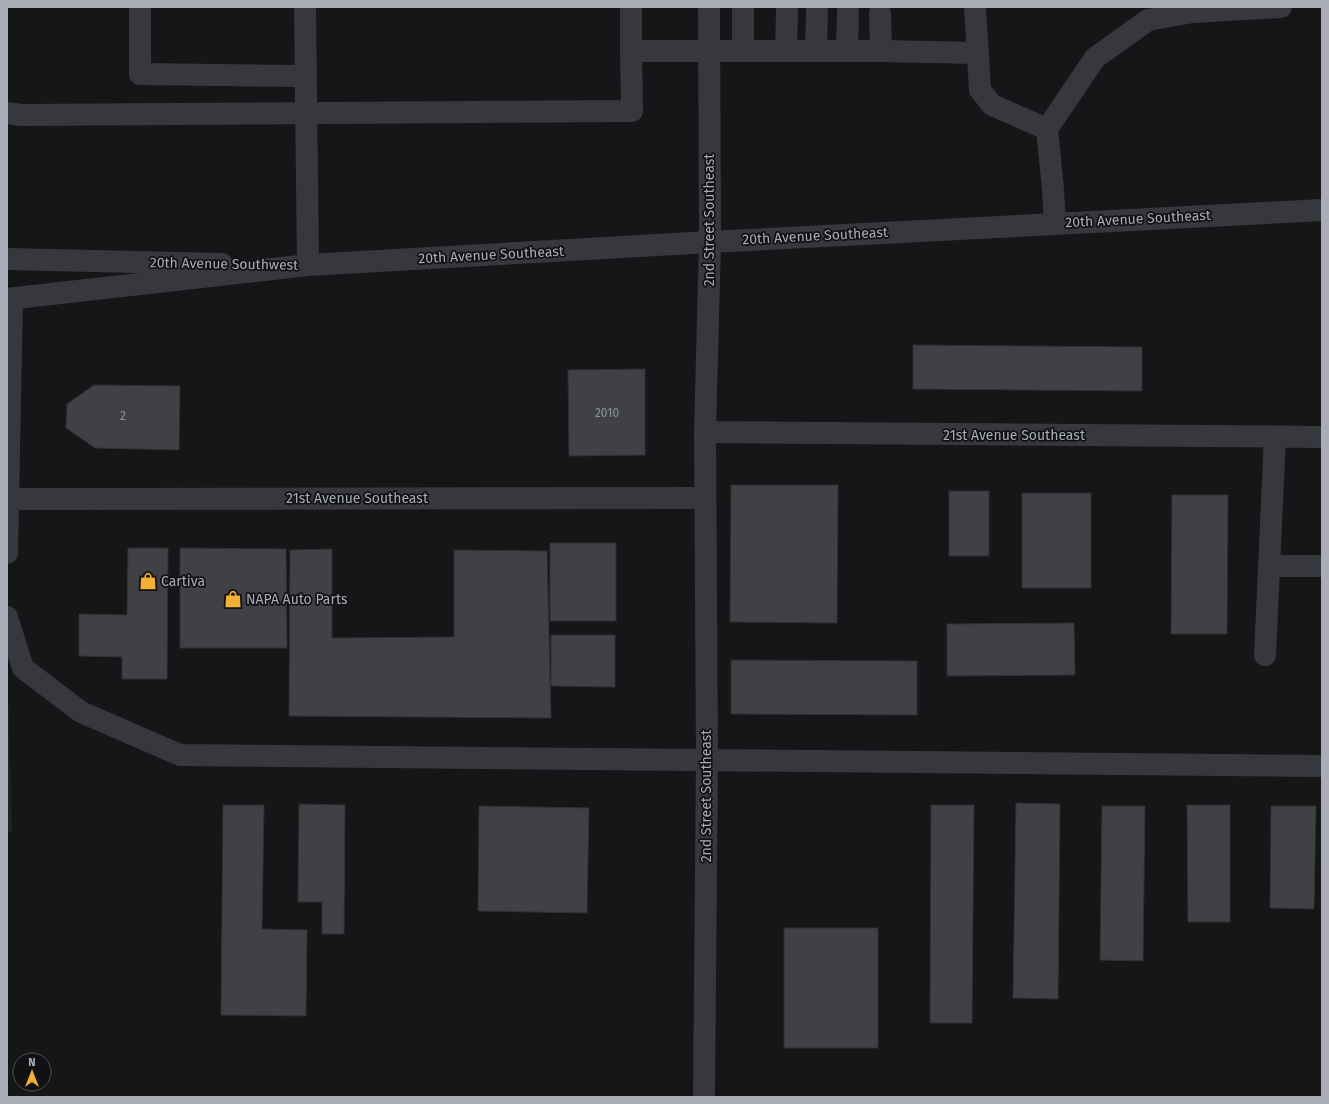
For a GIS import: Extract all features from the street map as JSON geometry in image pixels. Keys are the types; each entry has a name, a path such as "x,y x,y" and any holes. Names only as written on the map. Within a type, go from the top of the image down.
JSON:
{"street":[{"path":"140,7 140,74 305,76"},
{"path":"305,7 308,265"},
{"path":"7,113 21,115 632,110 631,7"},
{"name":"2nd Street Southeast","path":"704,1093 707,759 705,432 710,242 709,7"},
{"path":"743,7 743,51"},
{"path":"975,7 980,90 992,105 1046,129"},
{"path":"1055,224 1053,189 1046,129 1095,58 1148,14 1281,7"},
{"path":"786,51 787,10"},
{"path":"816,50 817,11"},
{"path":"847,50 848,12"},
{"path":"880,12 881,50"},
{"path":"631,50 881,50 978,53"},
{"name":"20th Avenue Southeast","path":"308,265 1322,210"},
{"name":"20th Avenue Southwest","path":"7,260 308,265"},
{"name":"20th Avenue Southwest","path":"9,299 308,265"},
{"path":"7,553 9,299"},
{"name":"21st Avenue Southeast","path":"705,432 1322,437"},
{"path":"1265,655 1275,437"},
{"name":"21st Avenue Southeast","path":"8,499 705,498"},
{"path":"1269,566 1322,566"},
{"path":"7,617 23,668 81,712 180,756 707,759 1322,766"}],"shaded area":[{"path":"7,653 12,832 7,832"}],"building":[{"path":"913,345 1142,347 1142,391 913,389"},
{"path":"645,369 645,455 569,456 568,370"},
{"path":"94,385 180,386 179,450 95,448 66,428 67,404"},
{"path":"731,485 838,485 837,623 730,622"},
{"path":"949,491 989,491 989,556 949,556"},
{"path":"1022,493 1091,493 1091,588 1022,588"},
{"path":"1172,495 1228,495 1227,634 1171,634"},
{"path":"550,543 616,543 616,621 550,621"},
{"name":"Cartiva","path":"128,548 168,548 167,679 122,679 122,657 79,656 79,614 127,615"},
{"name":"NAPA Auto Parts","path":"180,548 286,549 287,648 180,648"},
{"path":"332,549 332,638 454,637 454,550 547,551 551,718 289,716 290,550"},
{"path":"1074,623 1075,675 947,676 947,624"},
{"path":"551,635 615,635 615,687 551,686"},
{"path":"731,660 917,661 917,715 731,714"},
{"path":"1016,803 1060,804 1058,999 1013,998"},
{"path":"299,804 345,805 344,934 322,934 322,902 298,902"},
{"path":"223,805 264,805 262,929 307,930 306,1016 221,1015"},
{"path":"931,805 974,805 972,1023 930,1023"},
{"path":"1187,805 1230,805 1230,922 1188,922"},
{"path":"479,806 589,808 587,913 478,911"},
{"path":"1102,806 1145,806 1143,961 1100,960"},
{"path":"1271,806 1316,806 1314,909 1270,908"},
{"path":"784,928 878,928 878,1048 784,1048"}],"place":[{"name":"Cartiva","path":"148,581"},
{"name":"NAPA Auto Parts","path":"233,599"}]}
